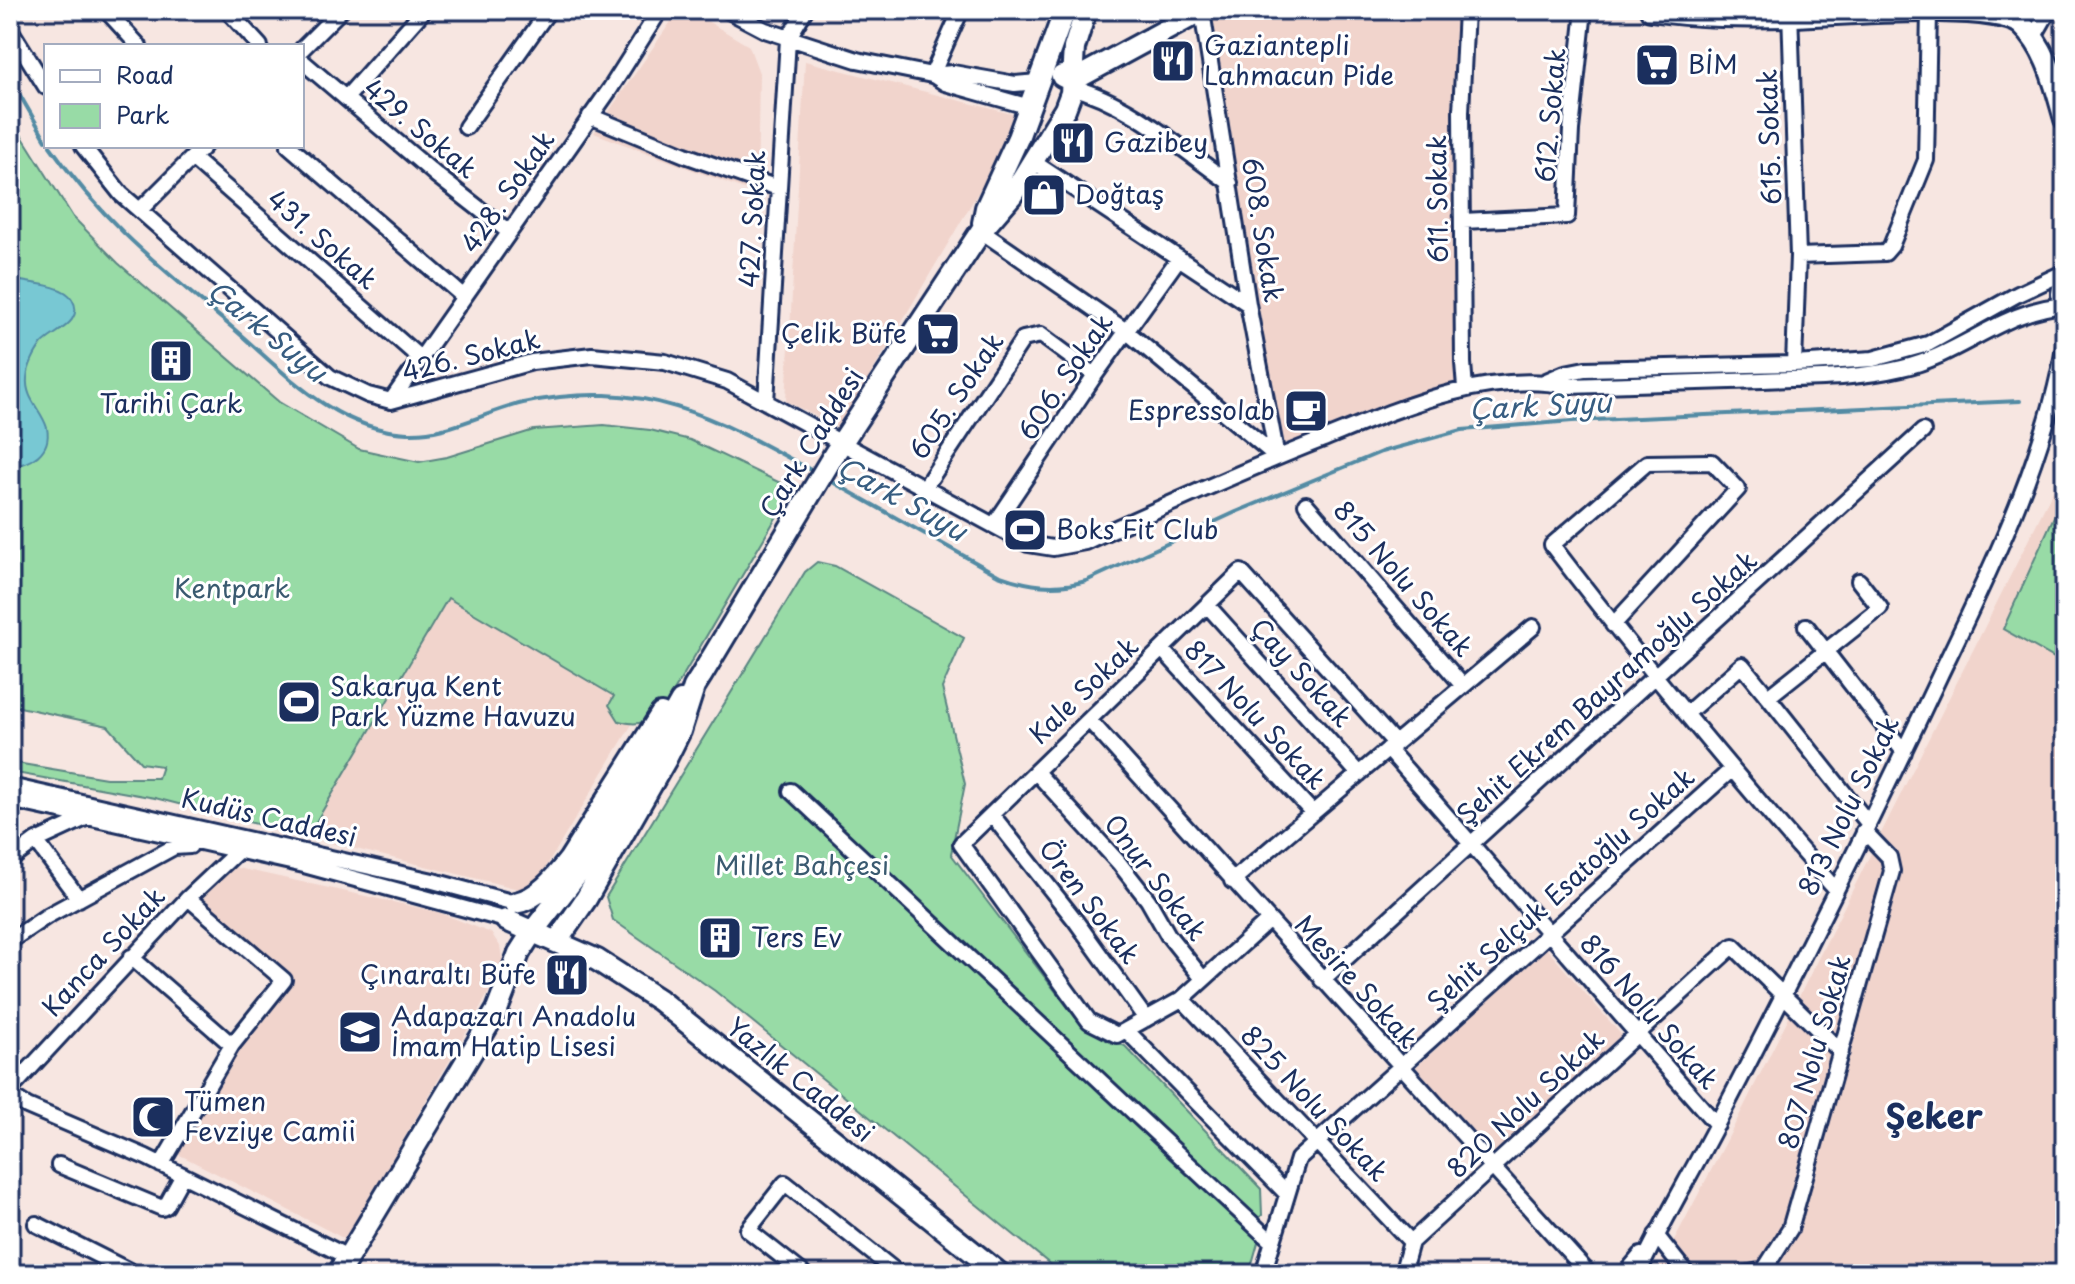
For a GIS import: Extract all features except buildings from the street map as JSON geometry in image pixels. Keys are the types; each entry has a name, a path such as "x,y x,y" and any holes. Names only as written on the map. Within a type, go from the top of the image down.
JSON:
{"main road":[{"name":"Çark Caddesi","path":"981,231 986,208 1018,138 1065,10"},
{"name":"Çark Caddesi","path":"512,965 537,925 597,849 688,693 839,448 981,231 1035,163 1065,109 1074,48 1086,10"},
{"path":"1038,82 1055,75 1071,84 1202,10"},
{"path":"1651,10 1686,15 1976,11 2020,23 2033,38 2043,51 2065,119"},
{"path":"1030,107 1048,112 1065,109"},
{"path":"2065,275 2062,294 2065,305"},
{"name":"Çark Caddesi","path":"557,941 586,899 666,759 680,731 688,693"},
{"path":"511,912 555,878 648,731 662,713 688,693"},
{"path":"511,912 537,925 557,941"},
{"path":"343,1265 497,1010 512,965 511,912"},
{"name":"Yazlık Caddesi","path":"557,941 597,960 659,1000 1000,1274"}],"street":[{"path":"106,10 137,44"},
{"path":"227,10 258,44"},
{"path":"304,47 341,10"},
{"path":"346,98 424,10"},
{"path":"466,127 549,10"},
{"name":"428. Sokak","path":"391,401 590,116 660,10"},
{"path":"727,10 788,39 857,60 932,75 953,73 1015,84 1038,82"},
{"path":"788,39 805,10"},
{"path":"932,75 961,10"},
{"name":"608. Sokak","path":"1202,10 1248,304 1277,457"},
{"name":"611. Sokak","path":"1465,388 1461,112 1466,10"},
{"name":"612. Sokak","path":"1463,221 1567,216 1571,130 1584,10"},
{"path":"2033,38 2049,10"},
{"path":"1798,256 1885,253 1891,246 1926,160 1929,12"},
{"name":"615. Sokak","path":"1790,13 1798,256 1794,364"},
{"path":"10,29 44,84"},
{"name":"427. Sokak","path":"766,402 788,39"},
{"name":"429. Sokak","path":"304,63 436,175 509,232"},
{"path":"932,75 945,83 1030,107"},
{"path":"1071,84 1137,118 1230,183"},
{"path":"590,116 685,155 778,188"},
{"name":"426. Sokak","path":"85,148 121,194 330,377 368,395 391,401 532,362 592,355 665,362 727,381 839,448 925,487 1028,544 1053,548 1085,542 1277,457 1399,408 1465,388 1544,382"},
{"path":"140,210 202,148"},
{"path":"291,148 464,297"},
{"name":"431. Sokak","path":"192,158 421,359"},
{"path":"1035,163 1248,304"},
{"path":"981,231 1126,331 1277,457"},
{"name":"606. Sokak","path":"994,525 1095,375 1179,258"},
{"path":"1544,382 1585,369 1873,359 1928,344 2018,294 2065,275"},
{"path":"1544,382 1568,386 1855,377 1906,367 1953,349 2017,315 2065,305"},
{"name":"605. Sokak","path":"925,487 1023,339 1041,335 1095,375"},
{"name":"813 Nolu Sokak","path":"1656,1235 1717,1125 1904,752 1992,562 2062,380 2065,342"},
{"name":"Şehit Ekrem Bayramoğlu Sokak","path":"1322,980 1923,431"},
{"path":"1613,625 1738,489 1712,462 1647,463 1552,545 1613,625 1654,677 1835,889"},
{"name":"815 Nolu Sokak","path":"1306,504 1463,686"},
{"name":"Kale Sokak","path":"1126,1030 1117,1035 1089,1021 961,844 1241,572"},
{"name":"816 Nolu Sokak","path":"1241,572 1392,746 1471,844 1717,1125"},
{"path":"1768,697 1880,608 1859,581"},
{"name":"Çay Sokak","path":"1207,605 1359,774"},
{"path":"1806,626 1904,752"},
{"path":"1232,881 1533,627"},
{"name":"817 Nolu Sokak","path":"1162,649 1313,813"},
{"path":"1686,714 1742,665 1866,827"},
{"name":"Mesire Sokak","path":"1089,720 1589,1274"},
{"name":"Şehit Selçuk Esatoğlu Sokak","path":"1263,1274 1267,1237 1287,1194 1298,1159 1731,770"},
{"name":"Onur Sokak","path":"1036,772 1119,863 1148,900 1168,935 1203,979"},
{"name":"Kudüs Caddesi","path":"10,786 433,881 511,912"},
{"path":"791,791 1267,1237"},
{"name":"Kudüs Caddesi","path":"10,800 511,912"},
{"name":"Ören Sokak","path":"992,815 1075,920 1146,1019"},
{"path":"10,860 36,841 88,817"},
{"name":"807 Nolu Sokak","path":"1745,1274 1763,1272 1790,1229 1892,871 1889,857 1866,827"},
{"path":"36,841 79,899"},
{"path":"10,941 174,847 206,845"},
{"name":"Kanca Sokak","path":"10,1092 131,957 238,851"},
{"path":"161,1165 232,1045 284,980 188,898"},
{"path":"1268,921 1182,999 1126,1030 1287,1194"},
{"name":"820 Nolu Sokak","path":"1411,1242 1733,946 1782,994"},
{"path":"131,957 232,1045"},
{"path":"1782,994 1841,1052"},
{"name":"825 Nolu Sokak","path":"1182,999 1411,1242"},
{"path":"10,1092 27,1106 183,1175 343,1265"},
{"path":"59,1165 162,1208 183,1175"},
{"path":"804,1274 748,1230 785,1183 899,1274"},
{"path":"36,1224 108,1268 135,1274"},
{"path":"1625,1274 1656,1235"},
{"path":"1638,1274 1656,1235"},
{"path":"1656,1235 1687,1274"},
{"path":"1402,1274 1411,1242"}],"shaded area":[{"path":"679,10 689,10 749,46 759,73 757,194 594,133"},
{"path":"1231,10 1473,10 1468,377 1280,447 1211,18"},
{"path":"805,61 1012,114 1018,125 839,428 786,401"},
{"path":"2065,467 2065,1274 1656,1274 1724,1146"},
{"path":"448,598 640,711 531,892 307,837"},
{"name":"Adapazarı Anadolu İmam Hatip Lisesi","path":"229,866 438,912 491,933 500,946 503,964 481,1007 345,1239 178,1154 234,1057 292,981 199,904"},
{"path":"1546,948 1625,1039 1496,1156 1413,1070"}],"green space":[{"name":"Kentpark","path":"10,117 73,217 118,263 279,402 359,449 419,462 447,457 534,430 604,425 650,430 690,440 793,489 664,708 643,722 619,721 609,705 614,696 448,598 307,837 155,798 10,772 10,762 106,778 158,778 162,766 141,763 108,726 10,705"},
{"path":"2065,492 2065,664 2003,629"},
{"name":"Millet Bahçesi","path":"817,562 835,566 964,638 942,688 965,784 951,854 1082,1026 1125,1046 1261,1189 1262,1215 1248,1229 1259,1239 1249,1274 1062,1274 715,991 613,920 606,897 805,572"}],"water":[{"path":"10,279 61,290 72,299 75,314 66,326 39,347 28,374 31,398 47,428 46,444 32,460 10,466 10,354 19,334 17,328 10,324"}],"waterway":[{"name":"Çark Suyu","path":"10,78 44,137"},
{"name":"Çark Suyu","path":"51,148 113,222 159,265 312,396 357,422 381,429 422,433 451,427 523,403 566,396 606,395 642,399 711,419 816,473"},
{"name":"Çark Suyu","path":"827,479 998,575 1020,582 1052,586 1086,581 1236,512 1381,452 1462,430 1572,421 2020,401"}],"place":[{"name":"Gaziantepli Lahmacun Pide","path":"1173,61"},
{"name":"BİM","path":"1657,65"},
{"name":"Gazibey","path":"1073,143"},
{"name":"Doğtaş","path":"1044,195"},
{"name":"Çelik Büfe","path":"938,334"},
{"name":"Tarihi Çark","path":"171,361"},
{"name":"Espressolab","path":"1306,411"},
{"name":"Boks Fit Club","path":"1025,530"},
{"name":"Sakarya Kent Park Yüzme Havuzu","path":"299,702"},
{"name":"Ters Ev","path":"720,938"},
{"name":"Çınaraltı Büfe","path":"567,975"},
{"name":"Adapazarı Anadolu İmam Hatip Lisesi","path":"360,1032"},
{"name":"Tümen Fevziye Camii","path":"153,1117"}],"district":[{"name":"Şeker","path":"1934,1117"}]}
